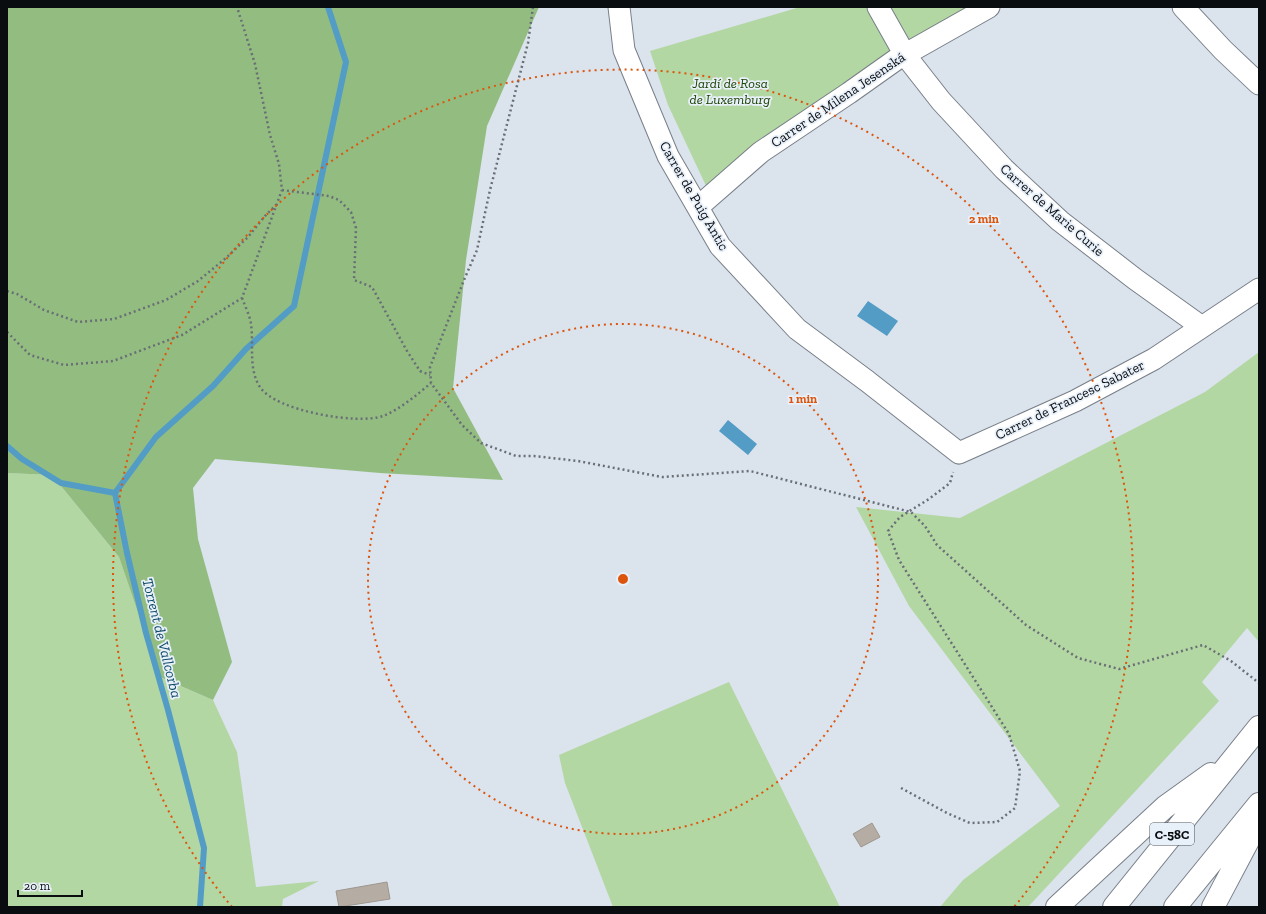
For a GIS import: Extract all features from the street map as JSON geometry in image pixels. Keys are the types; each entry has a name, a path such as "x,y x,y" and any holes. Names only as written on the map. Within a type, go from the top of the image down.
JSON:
{"highway":[{"name":"C-58C","path":"1114,907 1230,761 1259,727"},
{"path":"1057,907 1165,807 1230,761"},
{"path":"1175,907 1259,804"},
{"path":"1213,907 1259,820"}],"street":[{"name":"Carrer de Puig Antic","path":"619,7 624,50 668,156 720,246 797,329 867,381 959,453"},
{"name":"Carrer de Marie Curie","path":"878,7 904,55 941,101 1004,169 1060,220 1202,327"},
{"name":"Carrer de Milena Jesenská","path":"698,208 761,152 904,55 990,7"},
{"path":"1183,7 1223,50 1259,84"},
{"name":"Carrer de Francesc Sabater","path":"959,453 1075,401 1154,359 1259,289"}],"path":[{"path":"7,332 30,355 64,365 113,361 182,335 242,298 282,190 279,164 270,135 255,64 237,7"},
{"path":"533,7 528,43 490,190 477,250 430,367 431,383 462,425 481,443 516,456 534,456 578,461 662,477 750,471 911,512 925,526 937,545 1026,625 1078,658 1120,669 1203,645 1231,661 1259,683"},
{"path":"282,190 329,196 338,200 351,212 356,228 354,280 372,287 407,351 420,370 430,375"},
{"path":"7,291 17,294 44,310 78,322 114,319 166,300 198,281 226,258 248,237 276,204"},
{"path":"242,298 251,322 254,374 261,388 278,402 306,411 336,417 366,420 384,416 412,399 431,383"},
{"path":"901,788 947,813 970,823 997,822 1015,808 1020,771 1009,734 899,560 888,531 900,517 911,512 950,483 959,453"}],"green space":[{"path":"7,7 539,7 487,126 466,260 453,388 503,480 380,473 215,459 193,488 198,539 232,662 213,700 160,677 119,557 52,475 7,473"},
{"name":"Jardí de Rosa de Luxemburg","path":"800,7 973,7 708,190 668,105 650,51"},
{"path":"1259,352 1259,642 1247,628 1202,682 1219,701 1028,907 940,907 963,880 1060,806 909,606 856,507 960,518 1205,392"},
{"path":"7,473 52,475 119,557 160,677 213,700 237,752 256,887 319,881 283,899 282,907 7,907"},
{"path":"729,682 840,907 613,907 565,783 559,755"}],"water":[{"path":"868,301 898,321 887,336 857,316"},
{"path":"728,420 757,444 748,455 719,431"}],"building":[{"path":"872,823 880,837 861,847 853,834"},
{"path":"387,882 390,899 339,907 336,891"}],"waterway":[{"path":"115,493 156,437 213,386 246,349 294,306 346,62 328,7"},
{"name":"Torrent de Vallcorba","path":"7,446 22,459 61,483 115,493 127,553 146,633 204,848 200,907"}]}
